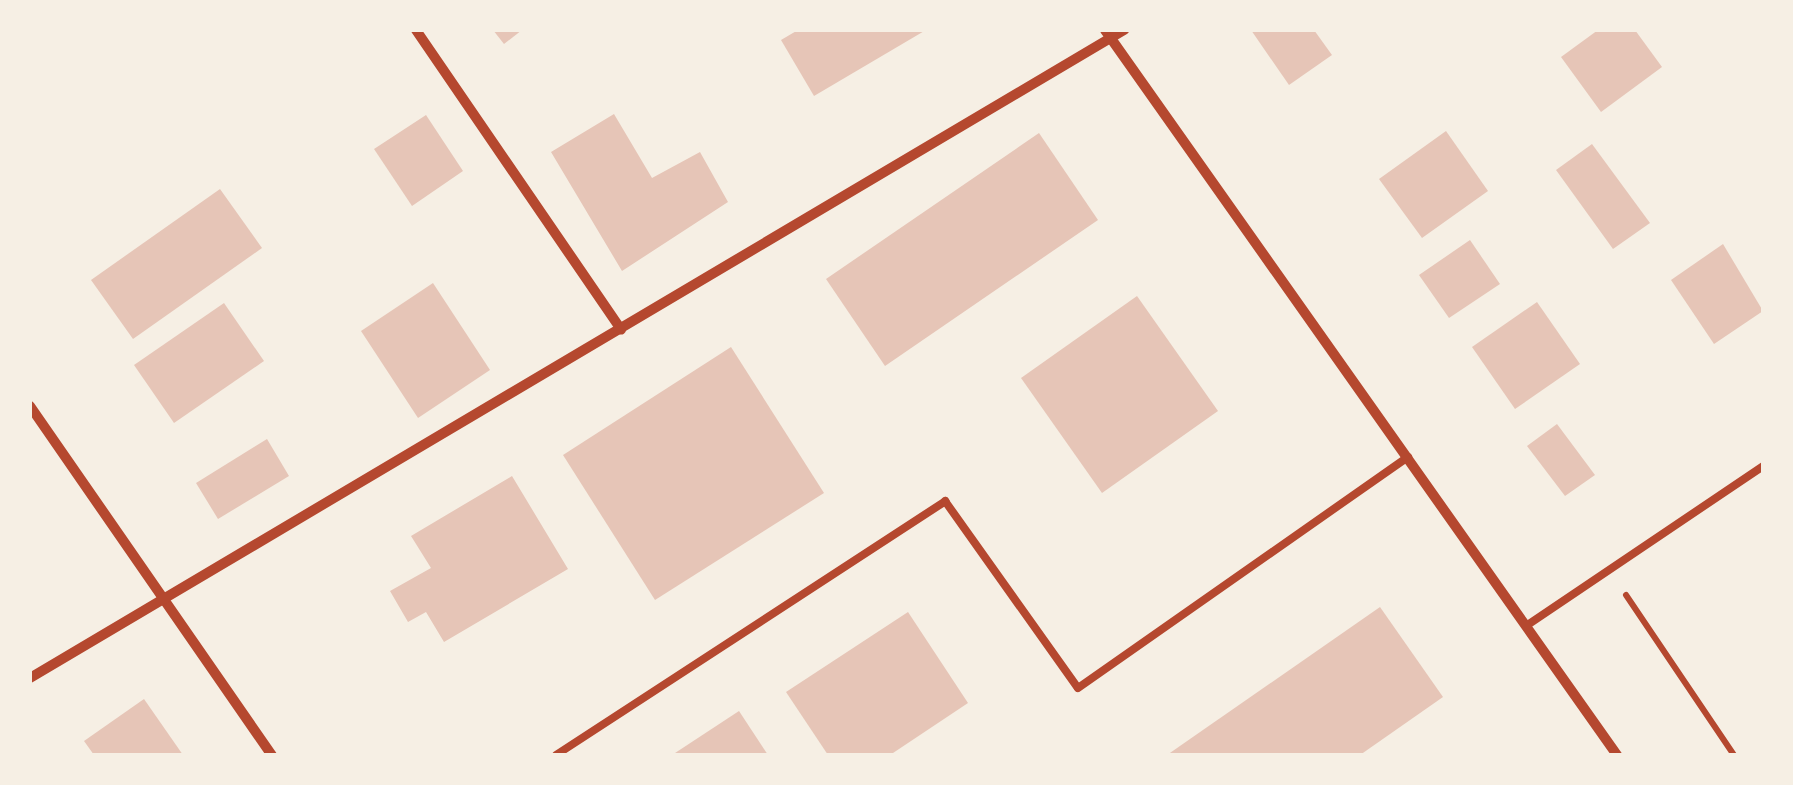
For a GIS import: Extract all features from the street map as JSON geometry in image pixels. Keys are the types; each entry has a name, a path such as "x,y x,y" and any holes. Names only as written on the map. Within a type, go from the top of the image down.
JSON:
{"street":[{"path":"416,30 621,329"},
{"path":"30,678 166,602 1109,35 1124,30"},
{"path":"1109,35 1617,755"},
{"path":"30,406 272,755"}],"lane":[{"path":"556,755 945,501 1078,688 1408,457"},
{"path":"1526,626 1763,466"}],"path":[{"path":"1609,570 1734,755"}],"building":[{"path":"493,30 522,30 504,44"},
{"path":"798,30 926,30 814,96 781,40"},
{"path":"1251,30 1314,30 1332,55 1289,85"},
{"path":"1598,30 1635,30 1662,67 1601,112 1561,57"},
{"path":"614,114 652,178 700,152 728,202 622,271 551,152"},
{"path":"426,115 463,171 412,206 374,149"},
{"path":"1446,131 1488,191 1422,238 1379,179"},
{"path":"1039,133 1098,220 885,366 826,279"},
{"path":"1592,144 1650,223 1613,249 1556,170"},
{"path":"220,189 262,248 133,339 91,280"},
{"path":"1470,240 1500,284 1449,318 1419,275"},
{"path":"1723,244 1763,311 1714,344 1671,280"},
{"path":"433,283 490,370 418,418 361,331"},
{"path":"1137,296 1218,411 1102,493 1021,378"},
{"path":"1537,302 1580,364 1515,409 1472,347"},
{"path":"224,303 264,361 174,423 134,365"},
{"path":"731,347 824,493 655,600 563,455"},
{"path":"1557,424 1595,475 1565,496 1527,446"},
{"path":"267,439 289,476 218,519 196,483"},
{"path":"512,476 568,569 444,642 426,612 408,622 390,591 431,568 411,536"},
{"path":"1380,607 1443,697 1360,755 1167,755"},
{"path":"908,612 968,703 890,755 828,755 786,692"},
{"path":"144,699 183,755 94,755 84,741"},
{"path":"739,711 768,755 672,755"}]}
